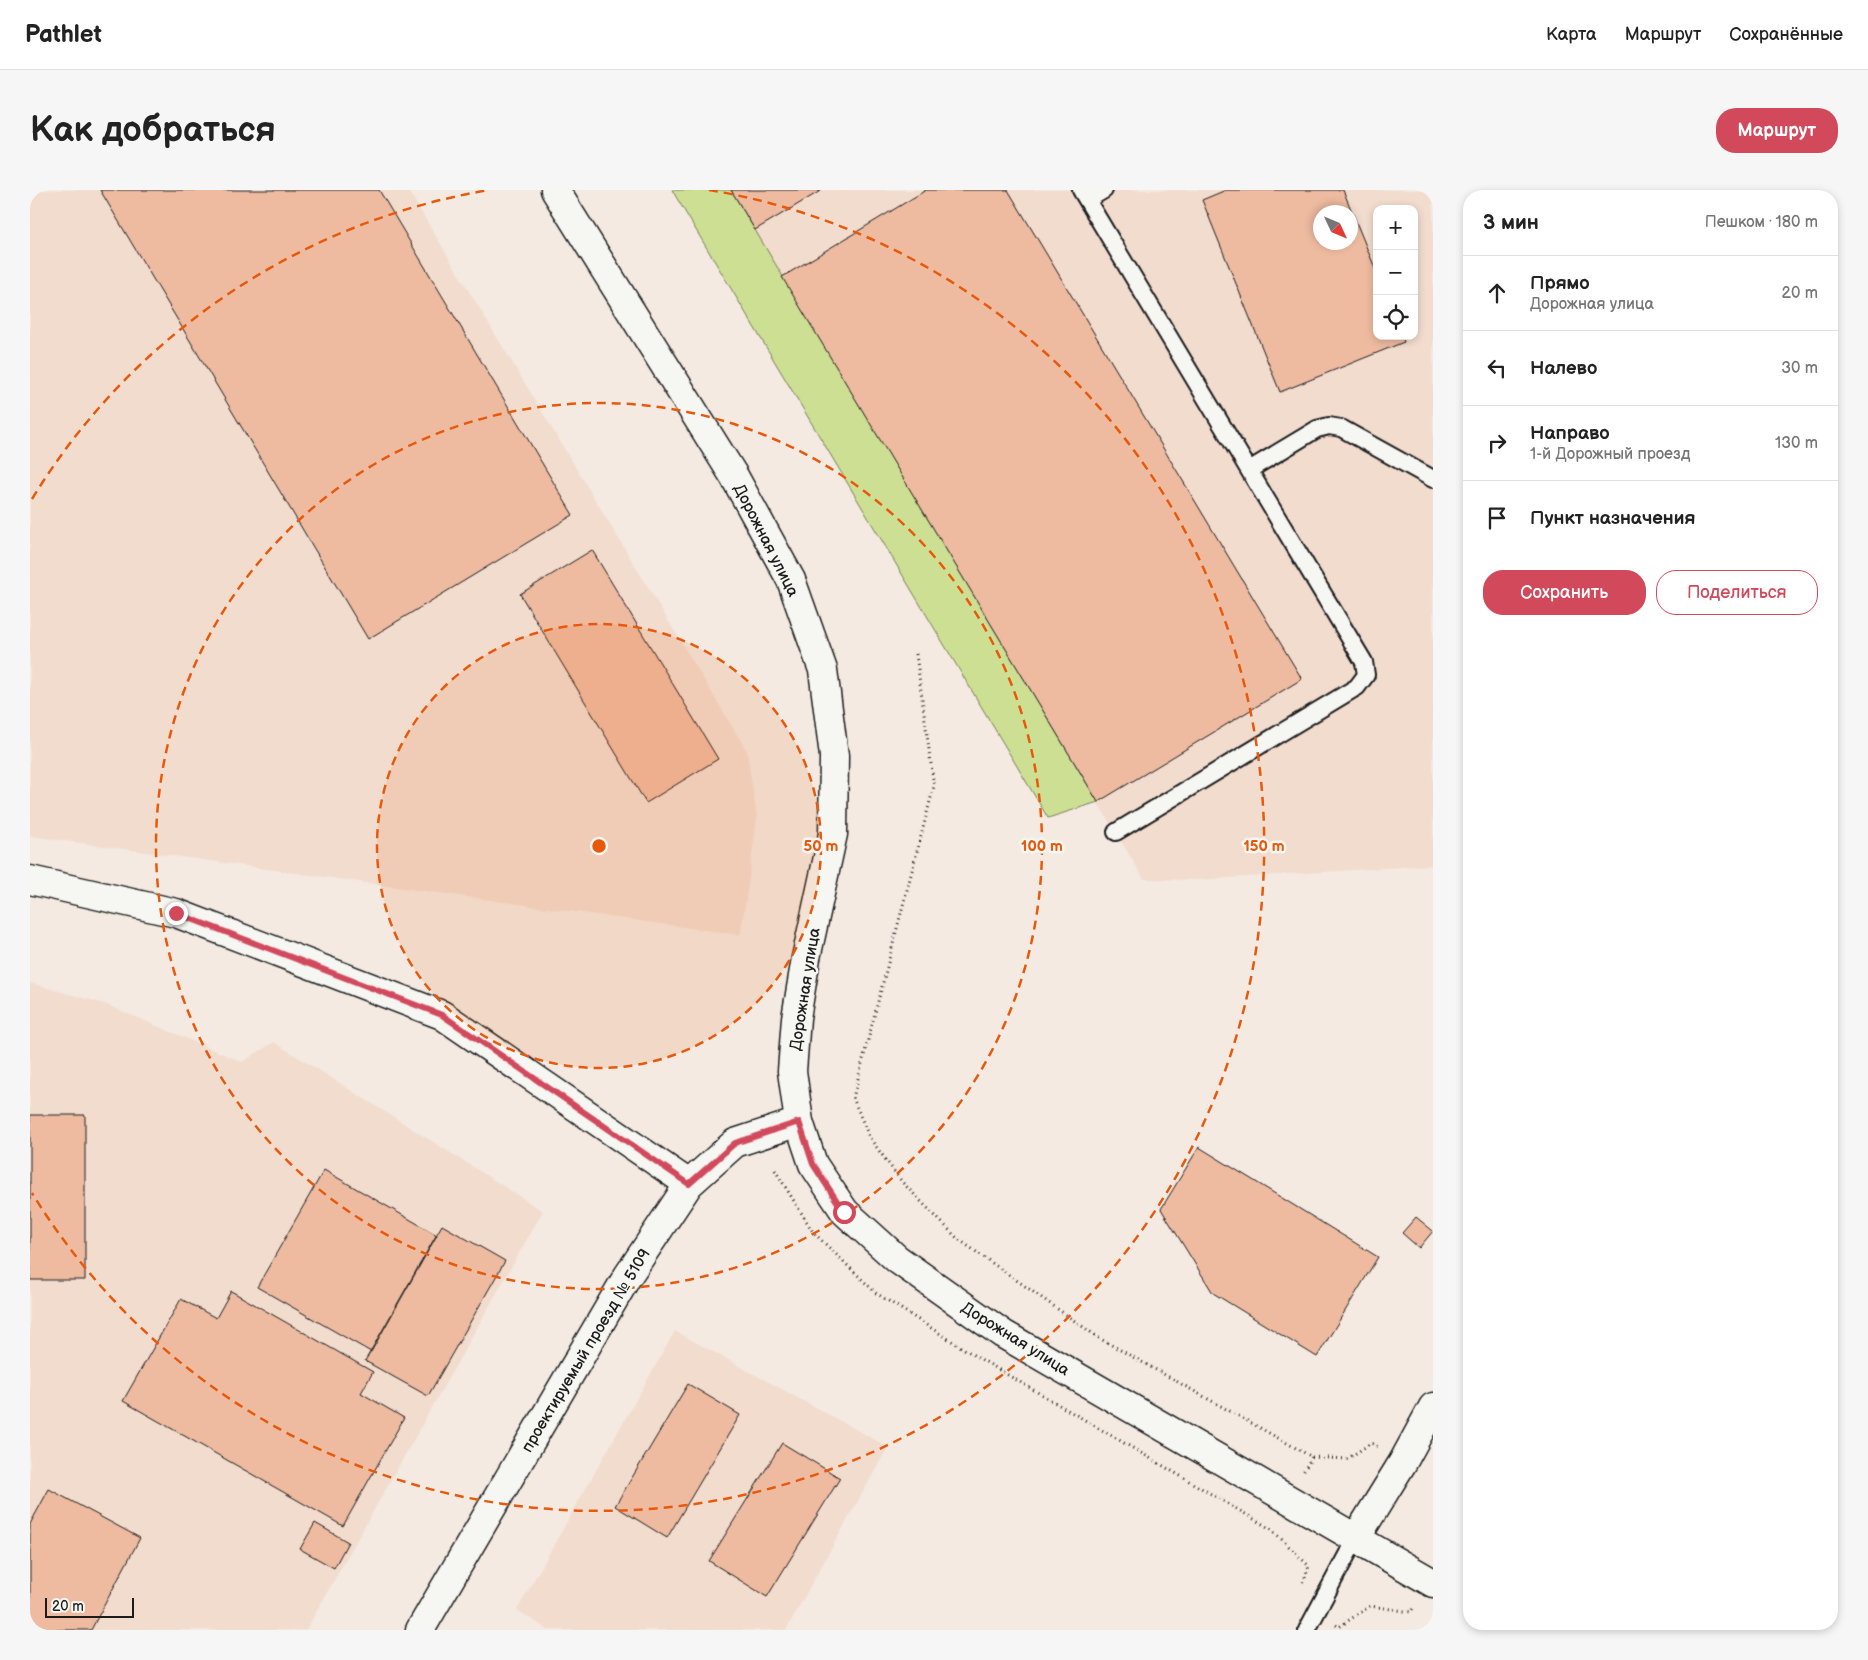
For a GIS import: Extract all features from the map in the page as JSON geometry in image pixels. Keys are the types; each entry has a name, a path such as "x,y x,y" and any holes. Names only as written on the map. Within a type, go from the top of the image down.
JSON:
{"main road":[{"name":"Дорожная улица","path":"556,190 734,476 791,580 823,670 834,756 833,834 806,958 796,1018 792,1071 799,1122 813,1164 844,1212 897,1259 1004,1334 1433,1583"},
{"path":"30,880 176,913 442,1015 689,1184"},
{"name":"проектируемый проезд № 5109","path":"420,1630 627,1277 689,1184 735,1143 799,1122"},
{"path":"1356,1538 1403,1462 1433,1407"}],"lane":[{"path":"1104,190 1084,195 1364,662 1366,674 1357,687 1116,832"},
{"path":"1249,470 1317,429 1329,426 1341,428 1433,479"},
{"path":"1307,1630 1356,1538"}],"path":[{"path":"916,654 934,786 853,1098 869,1137 902,1182 958,1239 1099,1338 1312,1457 1347,1459 1371,1443"},
{"path":"1271,1529 1312,1457"}],"shaded area":[{"path":"30,190 408,190 747,751 757,818 740,935 30,836"},
{"path":"729,190 1433,190 1433,865 1198,880 1144,879 792,301"},
{"path":"30,983 105,1004 242,1062 274,1042 543,1211 306,1630 30,1630"},
{"path":"675,1331 888,1447 786,1630 548,1630 517,1610"}],"green space":[{"path":"672,190 731,190 1098,802 1048,818"}],"building":[{"path":"100,190 379,190 573,515 368,639"},
{"path":"731,190 822,190 755,230"},
{"path":"926,190 1008,190 1302,679 1098,802 782,277"},
{"path":"1226,190 1343,190 1349,205 1313,205 1313,250 1358,250 1358,227 1373,263 1373,340 1403,340 1404,342 1280,392 1202,200"},
{"path":"592,550 718,759 646,803 520,594"},
{"path":"30,1115 85,1115 85,1280 30,1280"},
{"path":"1199,1147 1378,1257 1317,1357 1213,1293 1161,1209"},
{"path":"324,1170 437,1235 371,1352 257,1287"},
{"path":"1416,1217 1433,1231 1419,1248 1402,1233"},
{"path":"442,1225 505,1261 428,1396 365,1361"},
{"path":"231,1291 373,1372 361,1393 404,1418 343,1526 123,1401 181,1299 216,1318"},
{"path":"688,1384 740,1415 667,1538 615,1506"},
{"path":"782,1443 840,1478 767,1597 709,1561"},
{"path":"49,1489 140,1538 91,1630 30,1630 30,1524"},
{"path":"315,1523 348,1542 334,1568 300,1549"}],"route":[{"path":"176,913 442,1015 689,1184 735,1143 799,1122 813,1164 844,1212"}]}
